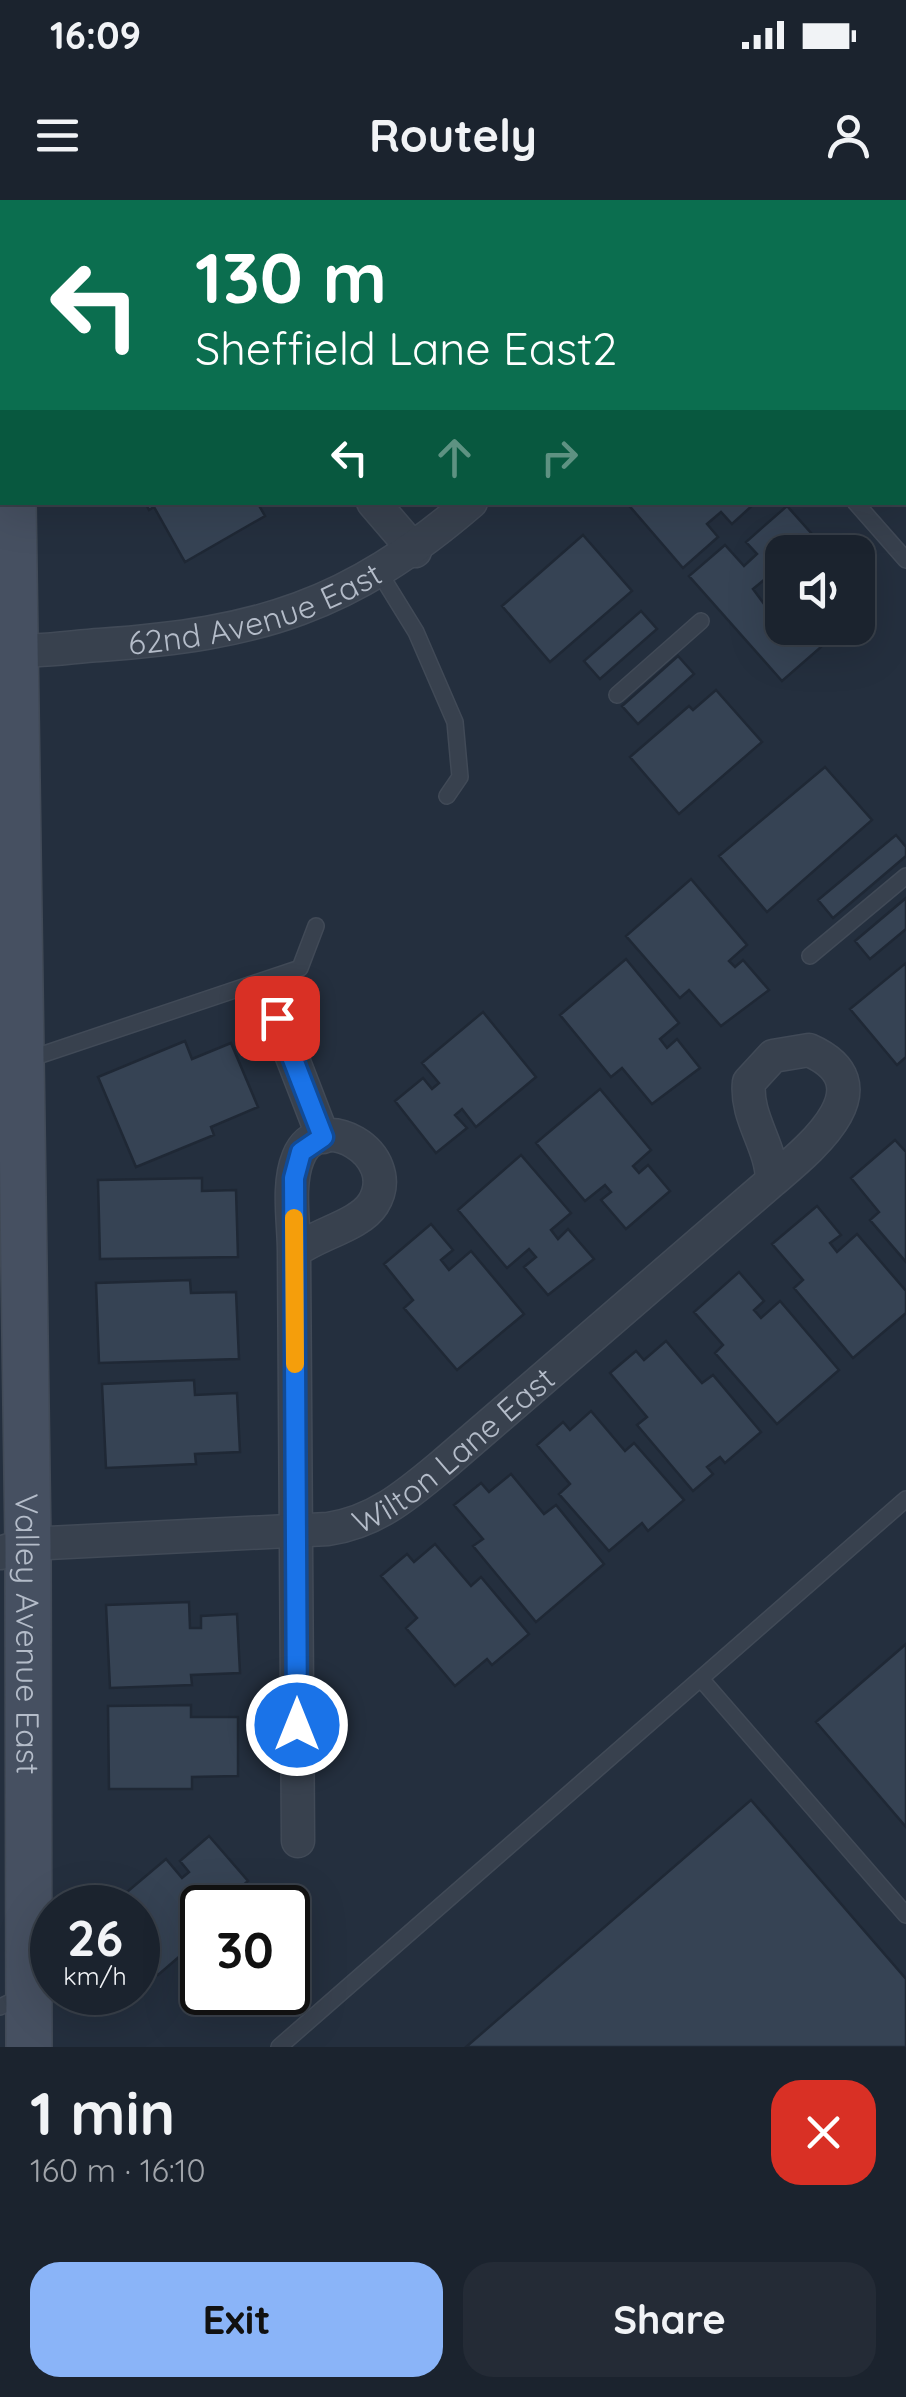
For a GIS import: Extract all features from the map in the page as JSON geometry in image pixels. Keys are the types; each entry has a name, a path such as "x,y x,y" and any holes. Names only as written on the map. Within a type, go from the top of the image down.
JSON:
{"main road":[{"name":"Valley Avenue East","path":"13,505 6,649 15,1079 14,2000 28,2047"}],"street":[{"path":"376,505 415,551"},
{"name":"62nd Avenue East","path":"6,649 150,641 241,629 316,605 378,572 415,551 468,505"},
{"path":"277,1018 323,1137"},
{"path":"294,1252 315,1235 360,1216 377,1194 380,1174 366,1149 346,1137 323,1137 303,1148 296,1164 294,1252 298,1841"},
{"name":"Wilton Lane East","path":"14,1548 356,1523 411,1492 772,1182"}],"lane":[{"path":"858,505 906,560"},
{"path":"378,572 416,632 455,722 460,777 446,796"},
{"path":"618,695 701,621"},
{"path":"810,956 906,876"},
{"path":"15,1079 300,968 316,926"},
{"path":"279,2047 906,1499"},
{"path":"702,1680 906,1915"}],"building":[{"path":"146,505 259,505 265,516 185,562 154,507 149,510"},
{"path":"629,505 753,505 732,524 721,512 707,524 718,537 683,568"},
{"path":"787,506 813,535 765,535 765,579 753,589 765,605 765,645 821,647 782,681 689,576 725,545 744,566 757,554 746,542"},
{"path":"583,535 632,591 550,662 502,606"},
{"path":"641,611 657,629 600,679 584,661"},
{"path":"678,656 694,674 638,724 622,706"},
{"path":"716,690 762,742 679,814 630,757 689,706 693,710"},
{"path":"825,767 872,820 767,912 719,856"},
{"path":"896,835 906,847 906,856 833,918 818,900"},
{"path":"691,879 747,945 729,961 735,967 743,960 769,990 721,1026 689,990 680,998 626,936"},
{"path":"906,898 906,929 870,959 855,941"},
{"path":"626,959 679,1023 660,1039 667,1048 677,1039 700,1068 652,1104 622,1068 611,1077 560,1015"},
{"path":"906,963 906,1057 897,1065 850,1009"},
{"path":"483,1012 536,1077 476,1127 462,1109 455,1115 467,1128 436,1153 395,1101 423,1078 432,1089 439,1083 422,1063"},
{"path":"185,1041 192,1059 231,1043 258,1107 211,1127 214,1135 136,1167 98,1077"},
{"path":"600,1089 651,1150 633,1166 639,1173 648,1165 670,1191 626,1229 601,1200 611,1192 605,1185 585,1201 536,1143"},
{"path":"895,1140 906,1152 906,1262 870,1220 879,1212 851,1178"},
{"path":"521,1155 571,1213 551,1230 558,1239 568,1229 594,1259 548,1295 524,1267 536,1257 529,1249 507,1268 458,1210"},
{"path":"202,1178 202,1191 236,1190 238,1257 100,1259 98,1180"},
{"path":"817,1206 841,1235 830,1243 837,1252 857,1234 906,1291 906,1313 853,1358 794,1288 803,1280 772,1244"},
{"path":"431,1224 453,1250 441,1260 449,1270 471,1251 524,1314 457,1370 404,1308 413,1300 384,1264"},
{"path":"739,1272 764,1301 754,1310 761,1318 780,1301 839,1370 777,1424 715,1353 723,1345 694,1312"},
{"path":"190,1280 191,1293 236,1292 239,1359 99,1363 96,1283"},
{"path":"666,1341 702,1383 713,1375 761,1432 725,1463 720,1457 707,1467 713,1474 693,1491 637,1425 647,1417 610,1373 636,1351 644,1360"},
{"path":"194,1380 195,1395 237,1393 240,1452 195,1454 196,1464 106,1468 102,1384"},
{"path":"591,1411 625,1451 634,1443 684,1500 648,1531 642,1523 609,1551 559,1494 570,1484 537,1445 563,1422 570,1430"},
{"path":"511,1474 544,1514 556,1505 604,1564 536,1622 473,1546 483,1539 454,1505 481,1483 489,1492"},
{"path":"435,1544 471,1586 481,1577 529,1634 492,1665 487,1659 455,1686 406,1628 417,1618 381,1576 407,1554 414,1562"},
{"path":"189,1602 190,1628 201,1628 201,1616 237,1614 240,1673 191,1675 192,1685 110,1688 106,1605"},
{"path":"906,1644 906,1827 816,1722"},
{"path":"191,1705 191,1717 238,1717 238,1776 192,1777 192,1789 109,1789 108,1706"},
{"path":"751,1800 906,1979 906,2047 466,2047"},
{"path":"209,1836 248,1881 243,1885 180,1885 180,1956 160,1973 160,1885 135,1885 166,1859 182,1878 189,1872 180,1861"}],"slow traffic":[{"path":"294,1218 295,1364"}],"route":[{"path":"277,1018 323,1137 310,1142 301,1152 294,1178 297,1725"}]}
